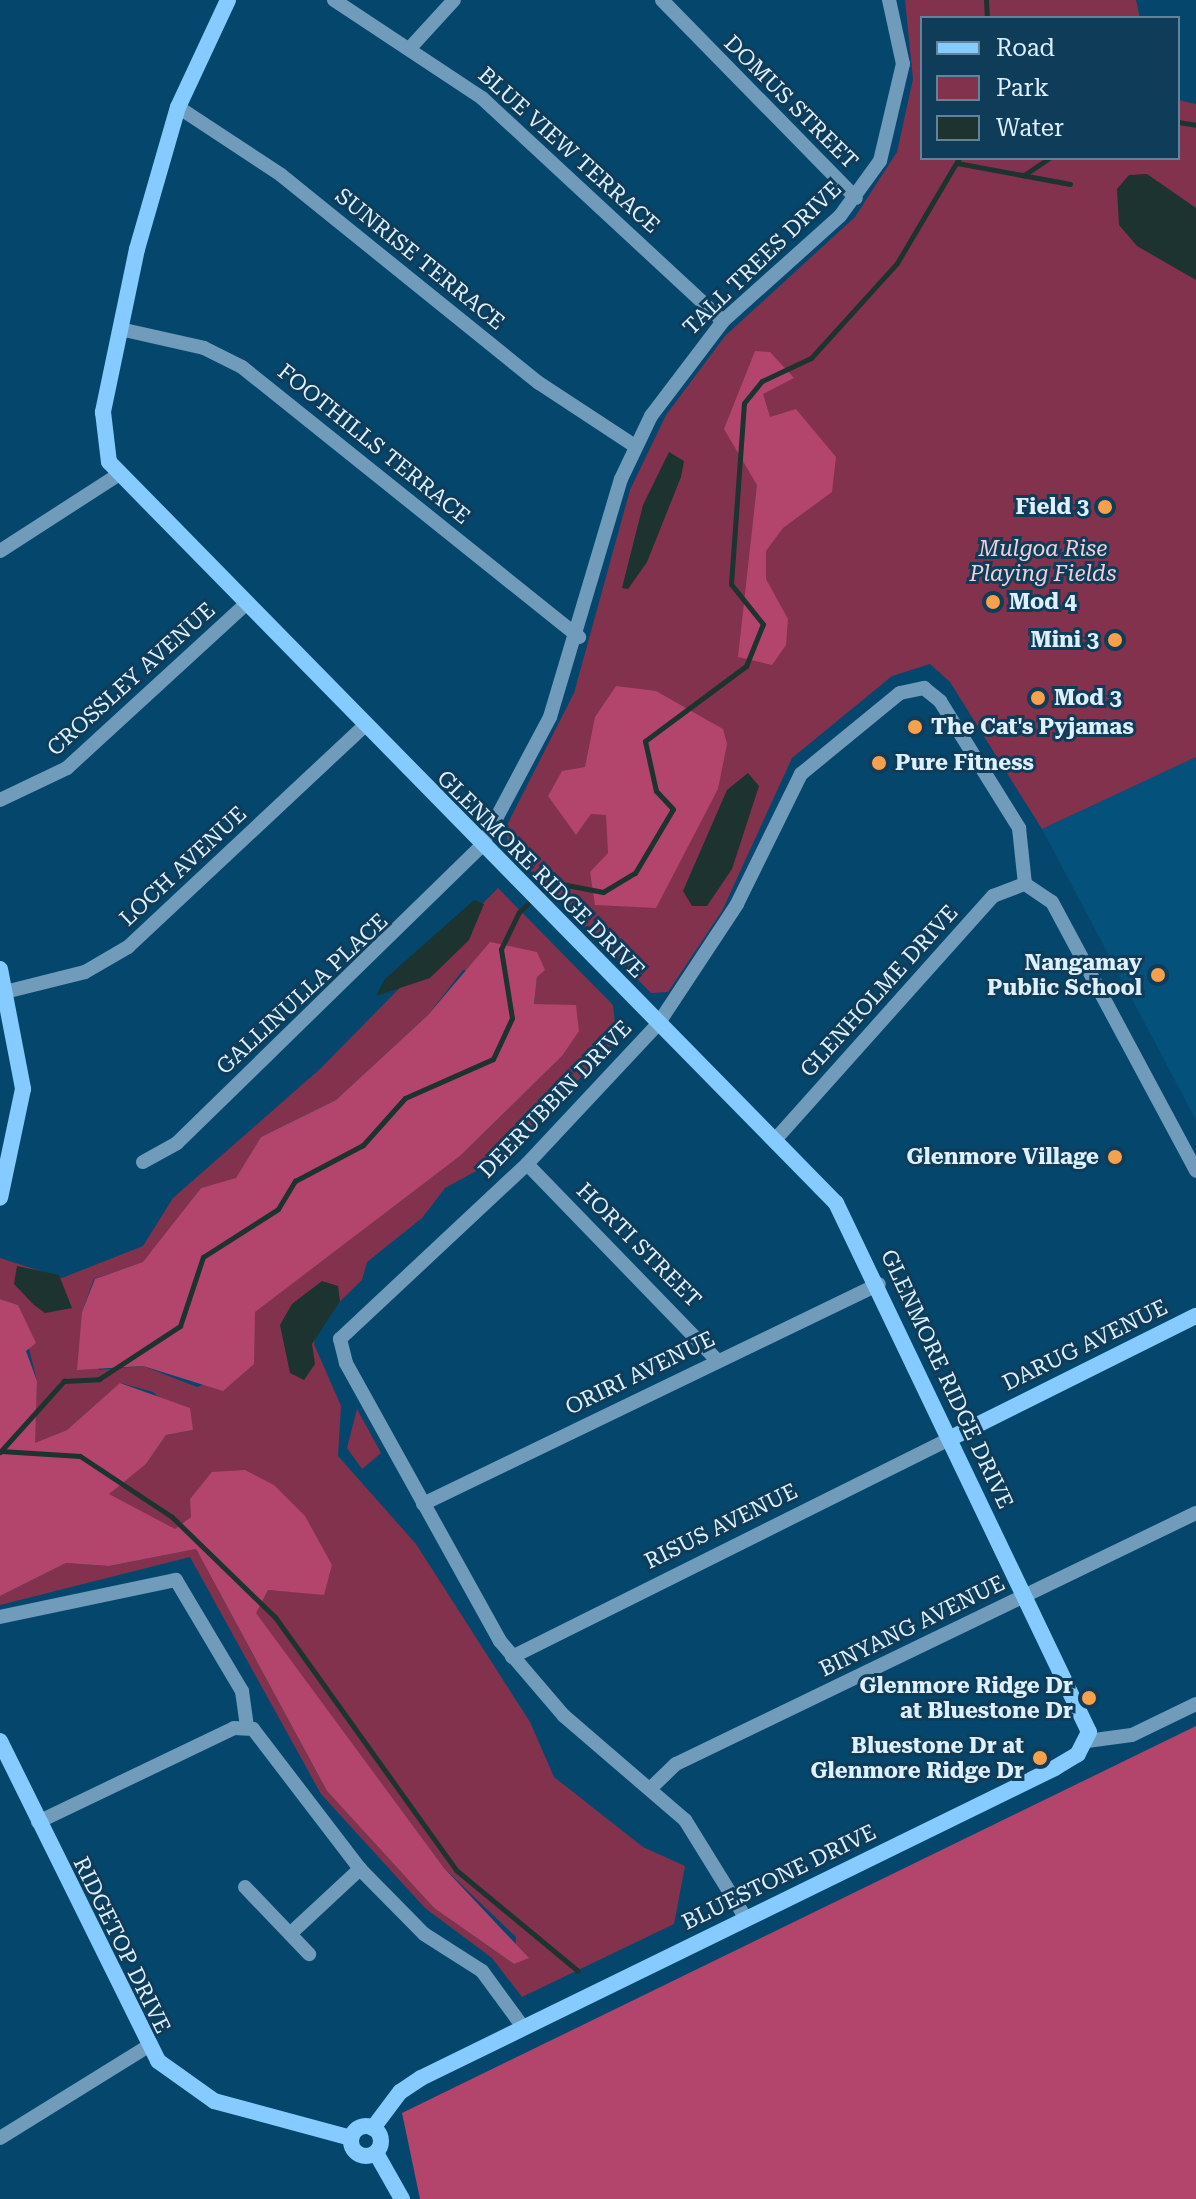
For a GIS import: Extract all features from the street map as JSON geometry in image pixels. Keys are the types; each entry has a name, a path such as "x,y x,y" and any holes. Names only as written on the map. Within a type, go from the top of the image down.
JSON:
{"street":[{"name":"GLENMORE RIDGE DRIVE","path":"228,0 178,107 120,329 102,428 118,475 836,1203 879,1284 1087,1725 1087,1741"},
{"name":"BLUE VIEW TERRACE","path":"334,0 410,48 542,149 723,321"},
{"path":"410,48 454,0"},
{"name":"DOMUS STREET","path":"662,0 856,198"},
{"name":"TALL TREES DRIVE","path":"482,845 538,743 579,637 635,446 676,377 723,321 856,198 890,138 901,87 900,35 889,0"},
{"name":"SUNRISE TERRACE","path":"178,107 281,175 549,391 635,446"},
{"name":"FOOTHILLS TERRACE","path":"120,329 204,348 242,367 579,637"},
{"path":"0,551 118,475"},
{"name":"CROSSLEY AVENUE","path":"0,800 67,768 245,605"},
{"name":"DEERUBBIN DRIVE","path":"745,1917 698,1837 652,1787 564,1716 512,1657 423,1504 343,1357 340,1339 527,1164 658,1024 737,904 801,774 905,690 936,696 1012,815 1025,850 1025,884"},
{"name":"LOCH AVENUE","path":"5,992 85,972 128,947 364,726"},
{"name":"GALLINULLA PLACE","path":"143,1162 189,1132 482,845"},
{"path":"1025,884 1058,911 1196,1171"},
{"name":"GLENHOLME DRIVE","path":"774,1141 993,896 1025,884"},
{"path":"0,969 23,1089 0,1198"},
{"name":"HORTI STREET","path":"527,1164 717,1360"},
{"name":"ORIRI AVENUE","path":"423,1504 879,1284"},
{"name":"DARUG AVENUE","path":"951,1438 1196,1316"},
{"name":"RISUS AVENUE","path":"512,1657 951,1438"},
{"name":"BINYANG AVENUE","path":"652,1787 676,1764 1196,1513"},
{"path":"0,1617 176,1580 242,1691 247,1727 264,1738 360,1869 424,1934 482,1971 523,2027"},
{"path":"1087,1741 1132,1735 1196,1704"},
{"path":"38,1822 247,1727"},
{"name":"RIDGETOP DRIVE","path":"0,1741 147,2047 202,2095 351,2138"},
{"name":"BLUESTONE DRIVE","path":"373,2128 400,2092 745,1917 1055,1768 1087,1741"},
{"path":"290,1934 360,1869"},
{"path":"245,1887 309,1954"},
{"path":"0,2138 147,2047"},
{"path":"360,2127 373,2128 381,2140 376,2153 358,2154 351,2138 360,2127"},
{"path":"376,2153 402,2199"}],"shaded area":[{"path":"755,351 770,352 794,378 763,394 770,417 796,409 836,457 832,492 783,528 766,551 766,579 788,619 786,645 772,665 738,657 757,485 724,429"},
{"path":"616,686 656,691 723,729 727,744 718,789 656,908 595,905 590,872 608,853 606,815 591,814 576,835 548,796 562,771 585,767 595,717"},
{"name":"Nangamay Public School","path":"1196,757 1196,1120 1042,829"},
{"path":"490,942 537,952 545,970 537,977 534,1004 576,1005 579,1031 562,1056 460,1156 255,1312 254,1364 223,1391 143,1366 77,1370 82,1312 95,1279 143,1262 201,1188 236,1178 261,1137 336,1100 428,1015"},
{"path":"0,1299 18,1305 36,1343 26,1351 37,1381 35,1443 67,1430 120,1383 190,1408 193,1430 166,1435 146,1464 109,1494 175,1529 191,1517 190,1499 212,1472 245,1470 274,1485 305,1516 332,1565 324,1595 268,1590 256,1613 444,1868 529,1958 514,1964 434,1908 327,1791 196,1549 109,1566 66,1563 0,1596"},
{"path":"1196,1726 1196,2199 420,2199 402,2113"}],"green space":[{"name":"Mulgoa Rise Playing Fields","path":"905,0 1136,0 1140,16 920,16 920,160 1180,160 1180,100 1196,104 1196,757 1042,829 950,682 930,664 892,676 792,758 722,911 668,992 651,993 508,848 506,827 574,693 630,490 666,415 725,336 855,217 897,152 913,79"},
{"path":"498,888 613,1005 617,1042 498,1159 445,1188 422,1218 367,1262 362,1280 318,1323 314,1344 341,1406 338,1456 416,1544 530,1722 554,1777 643,1847 685,1866 674,1924 522,1997 492,1958 425,1908 321,1794 190,1557 0,1605 0,1596 66,1563 109,1566 196,1549 327,1791 434,1908 514,1964 516,1937 444,1868 255,1613 268,1590 324,1594 191,1517 175,1530 108,1494 146,1464 166,1435 193,1430 153,1392 121,1383 67,1430 34,1444 37,1381 18,1305 0,1299 0,1258 62,1278 143,1246 173,1198 320,1069","holes":["463,970 537,977 534,1004 576,1006 562,1056 460,1156 254,1312 254,1364 197,1387 143,1366 99,1370 82,1312 94,1279 144,1262 201,1188 236,1179 261,1137 336,1100 428,1015"]},
{"path":"357,1409 381,1453 362,1469 347,1448"}],"water":[{"path":"1147,174 1196,208 1196,280 1137,246 1119,225 1117,189 1129,175"},
{"path":"669,452 684,461 681,477 647,562 628,589 622,588 643,505"},
{"path":"748,773 759,786 732,869 707,906 692,906 683,891 727,790"},
{"path":"474,900 484,904 469,940 430,978 376,996 385,979"},
{"path":"17,1266 59,1275 72,1308 45,1313 34,1305 14,1284"},
{"path":"322,1281 338,1286 340,1301 312,1344 315,1364 304,1380 290,1373 280,1325 292,1304"}],"waterway":[{"path":"986,0 987,16"},
{"path":"1180,122 1196,125"},
{"path":"0,1452 64,1381 99,1379 180,1326 203,1257 278,1209 295,1181 363,1145 405,1098 493,1059 512,1018 501,949 519,912 551,882 603,892 635,873 673,809 656,791 645,741 746,666 763,624 731,584 744,403 762,381 811,358 897,263 958,160"},
{"path":"1024,175 1046,160"},
{"path":"957,163 1070,184"},
{"path":"1,1451 80,1456 172,1517 275,1617 456,1870 578,1971"}],"place":[{"name":"Field 3","path":"1105,507"},
{"name":"Mod 4","path":"993,602"},
{"name":"Mini 3","path":"1115,640"},
{"name":"Mod 3","path":"1038,698"},
{"name":"The Cat's Pyjamas","path":"915,727"},
{"name":"Pure Fitness","path":"879,763"},
{"name":"Nangamay Public School","path":"1158,975"},
{"name":"Glenmore Village","path":"1115,1157"},
{"name":"Glenmore Ridge Dr at Bluestone Dr","path":"1089,1698"},
{"name":"Bluestone Dr at Glenmore Ridge Dr","path":"1040,1758"}]}
